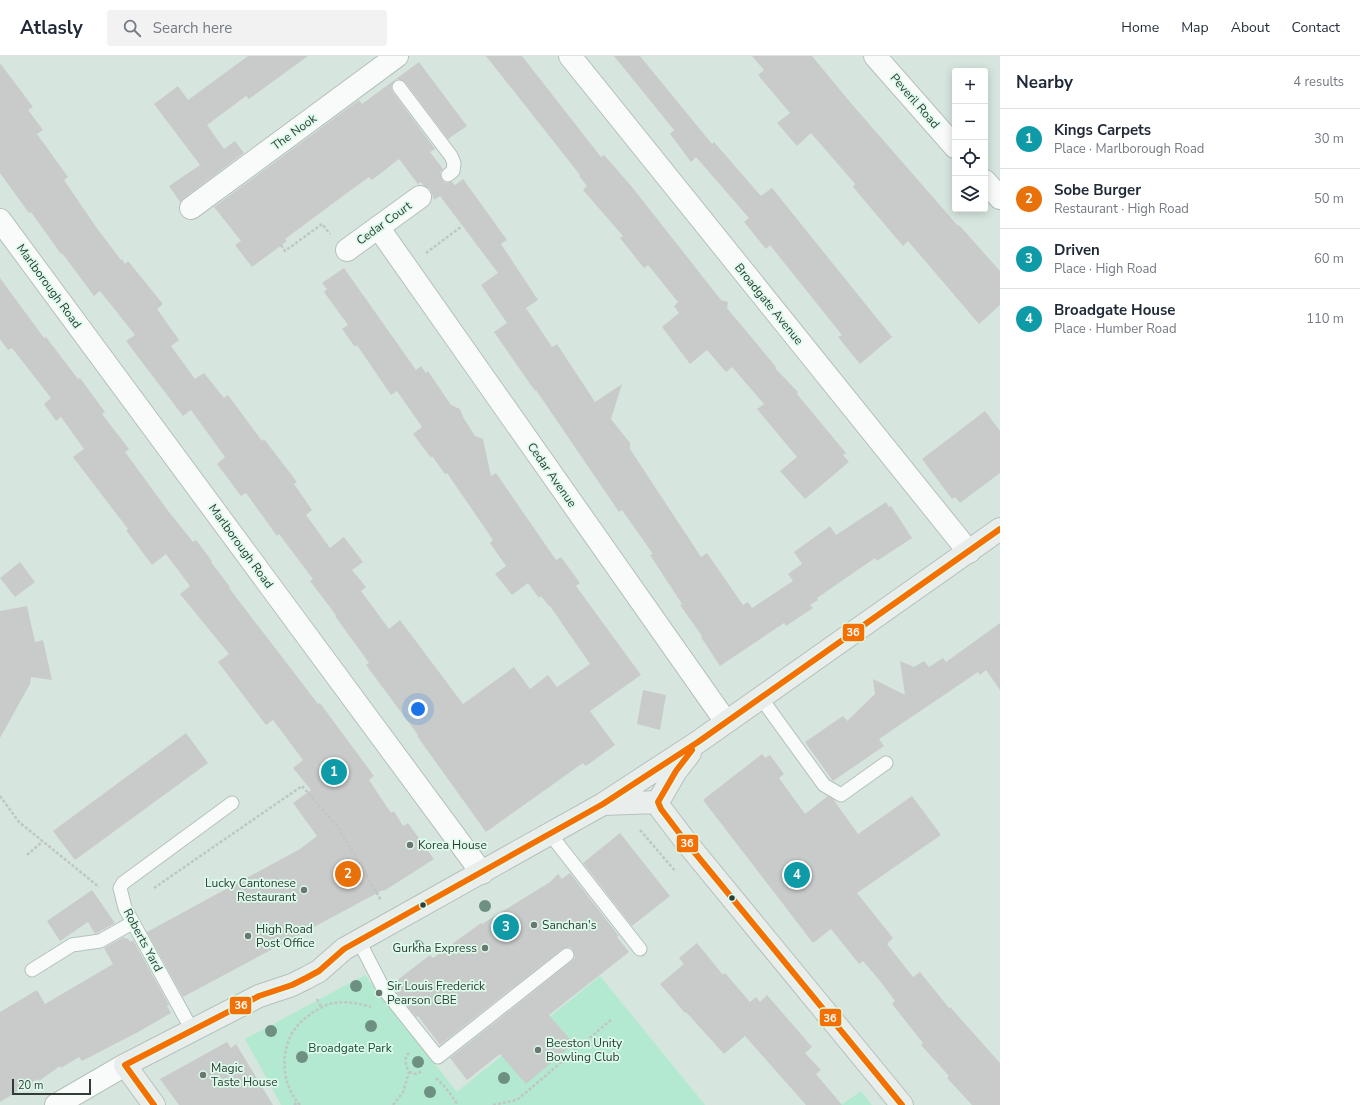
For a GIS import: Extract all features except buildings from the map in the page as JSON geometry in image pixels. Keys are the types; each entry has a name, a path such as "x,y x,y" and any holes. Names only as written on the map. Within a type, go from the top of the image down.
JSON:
{"main road":[{"path":"154,1105 125,1065 259,996 292,985 306,978 318,971 344,949 603,804 698,742 969,552 1000,528"},
{"path":"658,802 676,771 698,742"},
{"path":"603,804 658,802"},
{"path":"658,802 661,809 686,842 902,1105"}],"street":[{"name":"The Nook","path":"191,208 397,56"},
{"name":"Broadgate Avenue","path":"570,56 969,552"},
{"name":"Peveril Road","path":"875,56 952,144"},
{"path":"988,184 1000,198"},
{"name":"Cedar Court","path":"347,250 424,194"},
{"name":"Marlborough Road","path":"0,220 482,872"},
{"name":"Cedar Avenue","path":"378,228 726,722"},
{"path":"56,1105 125,1065"}],"lane":[{"path":"399,88 451,156 454,163 453,171 448,175"},
{"path":"761,698 824,785 842,795 886,763"},
{"name":"Roberts Yard","path":"192,1030 132,923 125,908 120,888 123,883 232,803"},
{"path":"550,834 640,949"},
{"path":"32,970 72,945 100,941 132,923"},
{"path":"359,941 383,988 438,1057 567,955"}],"path":[{"path":"281,245 285,250 322,224 344,252 347,250"},
{"path":"406,267 462,226"},
{"path":"0,796 19,822 125,908 302,786 338,827 394,922"},
{"path":"27,855 42,842"},
{"path":"294,1105 299,1104 289,1087 284,1070 286,1052 291,1036 301,1021 321,1007 333,1003 353,1002 372,1007"},
{"path":"493,1105 517,1100 612,1019"},
{"path":"394,1105 403,1092 409,1072 405,1063 407,1055 410,1053 407,1046"},
{"path":"409,1072 416,1074 427,1069"},
{"path":"432,1074 446,1088 458,1105"}],"green space":[{"name":"Broadgate Park","path":"365,975 457,1092 600,976 705,1105 281,1105 245,1039"},
{"path":"861,1091 872,1105 841,1105"}],"transit line":[{"name":"36","path":"154,1105 125,1065 259,996 292,985 319,971 344,949 603,804 698,742 1000,529"},
{"name":"36","path":"692,750 676,771 658,802 661,809 686,842 902,1105"}],"place":[{"name":"Kings Carpets","path":"334,772"},
{"name":"Korea House","path":"410,845"},
{"name":"Sobe Burger","path":"348,874"},
{"name":"Broadgate House","path":"797,875"},
{"name":"Lucky Cantonese Restaurant","path":"304,890"},
{"name":"Sanchan's","path":"534,925"},
{"name":"Driven","path":"506,927"},
{"name":"High Road Post Office","path":"248,936"},
{"name":"Gurkha Express","path":"485,948"},
{"name":"Sir Louis Frederick Pearson CBE","path":"379,993"},
{"name":"Beeston Unity Bowling Club","path":"538,1050"},
{"name":"Magic Taste House","path":"203,1075"}]}
